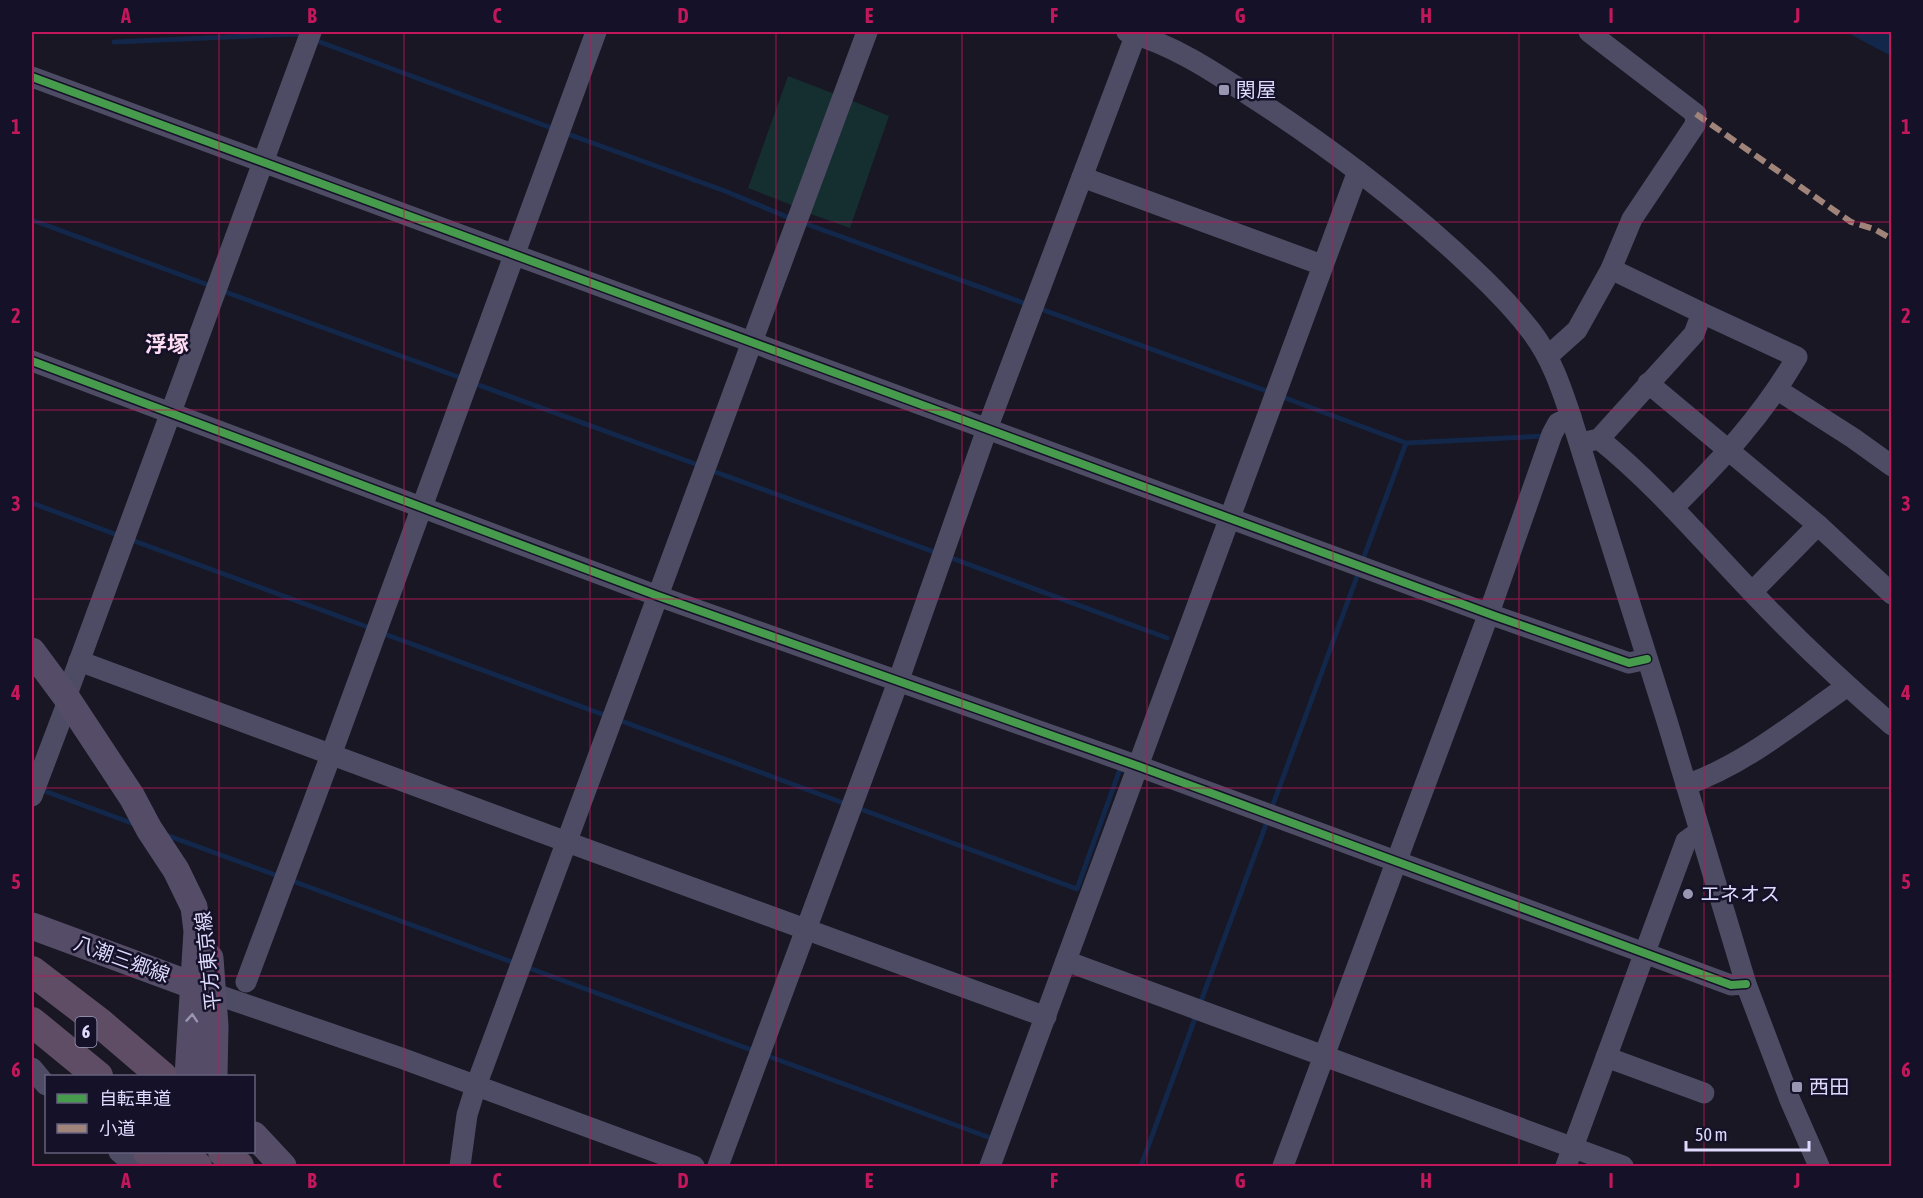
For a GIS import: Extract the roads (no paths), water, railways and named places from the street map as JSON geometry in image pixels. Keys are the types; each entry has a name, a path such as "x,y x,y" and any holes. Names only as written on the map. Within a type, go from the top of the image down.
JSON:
{"highway":[{"path":"32,971 100,1023 160,1075"},
{"name":"6","path":"32,990 138,1075"},
{"name":"6","path":"32,1022 96,1075"},
{"path":"32,1046 65,1075"},
{"path":"149,1153 164,1167"},
{"path":"182,1153 199,1167"},
{"path":"224,1153 239,1167"},
{"path":"245,1153 261,1167"}],"main road":[{"name":"平方東京線","path":"32,651 132,797 158,823 189,868 204,905 210,940 188,1075"},
{"name":"八潮三郷線","path":"32,926 203,989"},
{"name":"平方東京線","path":"203,989 215,1026 214,1075"},
{"path":"255,1136 283,1167"}],"street":[{"path":"32,796 79,661 311,32"},
{"path":"246,982 596,32"},
{"path":"460,1167 467,1115 476,1086 750,342 867,32"},
{"path":"1548,356 1577,330 1611,269 1632,219 1695,125 1696,114 1590,32"},
{"path":"718,1167 898,682 987,429 1082,177 1131,33 1160,43 1240,89 1358,171 1412,214 1479,274 1517,314 1548,356 1571,417 1589,441 1647,659 1746,984 1790,1100 1819,1167"},
{"path":"32,77 1489,613 1629,663 1647,659"},
{"path":"990,1167 1358,171"},
{"path":"1082,177 1322,265"},
{"path":"1611,269 1797,357 1778,390 1730,451 1672,508"},
{"path":"1589,441 1694,334 1702,313"},
{"path":"32,361 658,596 1138,766 1731,986 1746,984"},
{"path":"1648,383 1818,525 1892,594"},
{"path":"1778,390 1892,466"},
{"path":"1283,1167 1489,613 1552,434 1558,423 1571,417"},
{"path":"1589,441 1614,451 1846,687 1892,725"},
{"path":"1752,592 1818,525"},
{"path":"79,661 1046,1017"},
{"path":"1686,785 1746,758 1846,687"},
{"path":"1570,1157 1686,841 1700,831"},
{"path":"1066,961 1324,1056 1570,1157 1618,1166"},
{"path":"203,989 401,1058 694,1167"},
{"path":"1606,1057 1704,1093"},
{"path":"32,1068 45,1084"},
{"path":"121,1153 136,1167"}],"water":[{"path":"1846,32 1891,32 1891,56"}],"waterway":[{"path":"114,42 296,34 303,36"},
{"path":"312,39 557,130"},
{"path":"565,133 725,191 792,219"},
{"path":"32,220 211,286"},
{"path":"801,222 1029,305"},
{"path":"220,290 464,379"},
{"path":"1038,308 1272,393"},
{"path":"473,383 701,466"},
{"path":"1280,396 1406,443"},
{"path":"1362,562 1406,443 1545,436"},
{"path":"710,470 937,553"},
{"path":"32,503 120,536"},
{"path":"129,539 373,629"},
{"path":"946,556 1167,638"},
{"path":"1271,810 1359,571"},
{"path":"382,633 607,716"},
{"path":"616,719 846,804"},
{"path":"855,807 1077,889 1120,769"},
{"path":"39,789 137,825"},
{"path":"1200,1004 1268,819"},
{"path":"166,835 281,877"},
{"path":"290,880 517,964"},
{"path":"526,967 757,1052"},
{"path":"1141,1166 1197,1013"},
{"path":"765,1055 988,1137"}],"place":[{"name":"関屋","path":"1224,90"},
{"name":"エネオス","path":"1688,894"},
{"name":"西田","path":"1797,1087"}],"district":[{"name":"浮塚","path":"167,344"}]}
